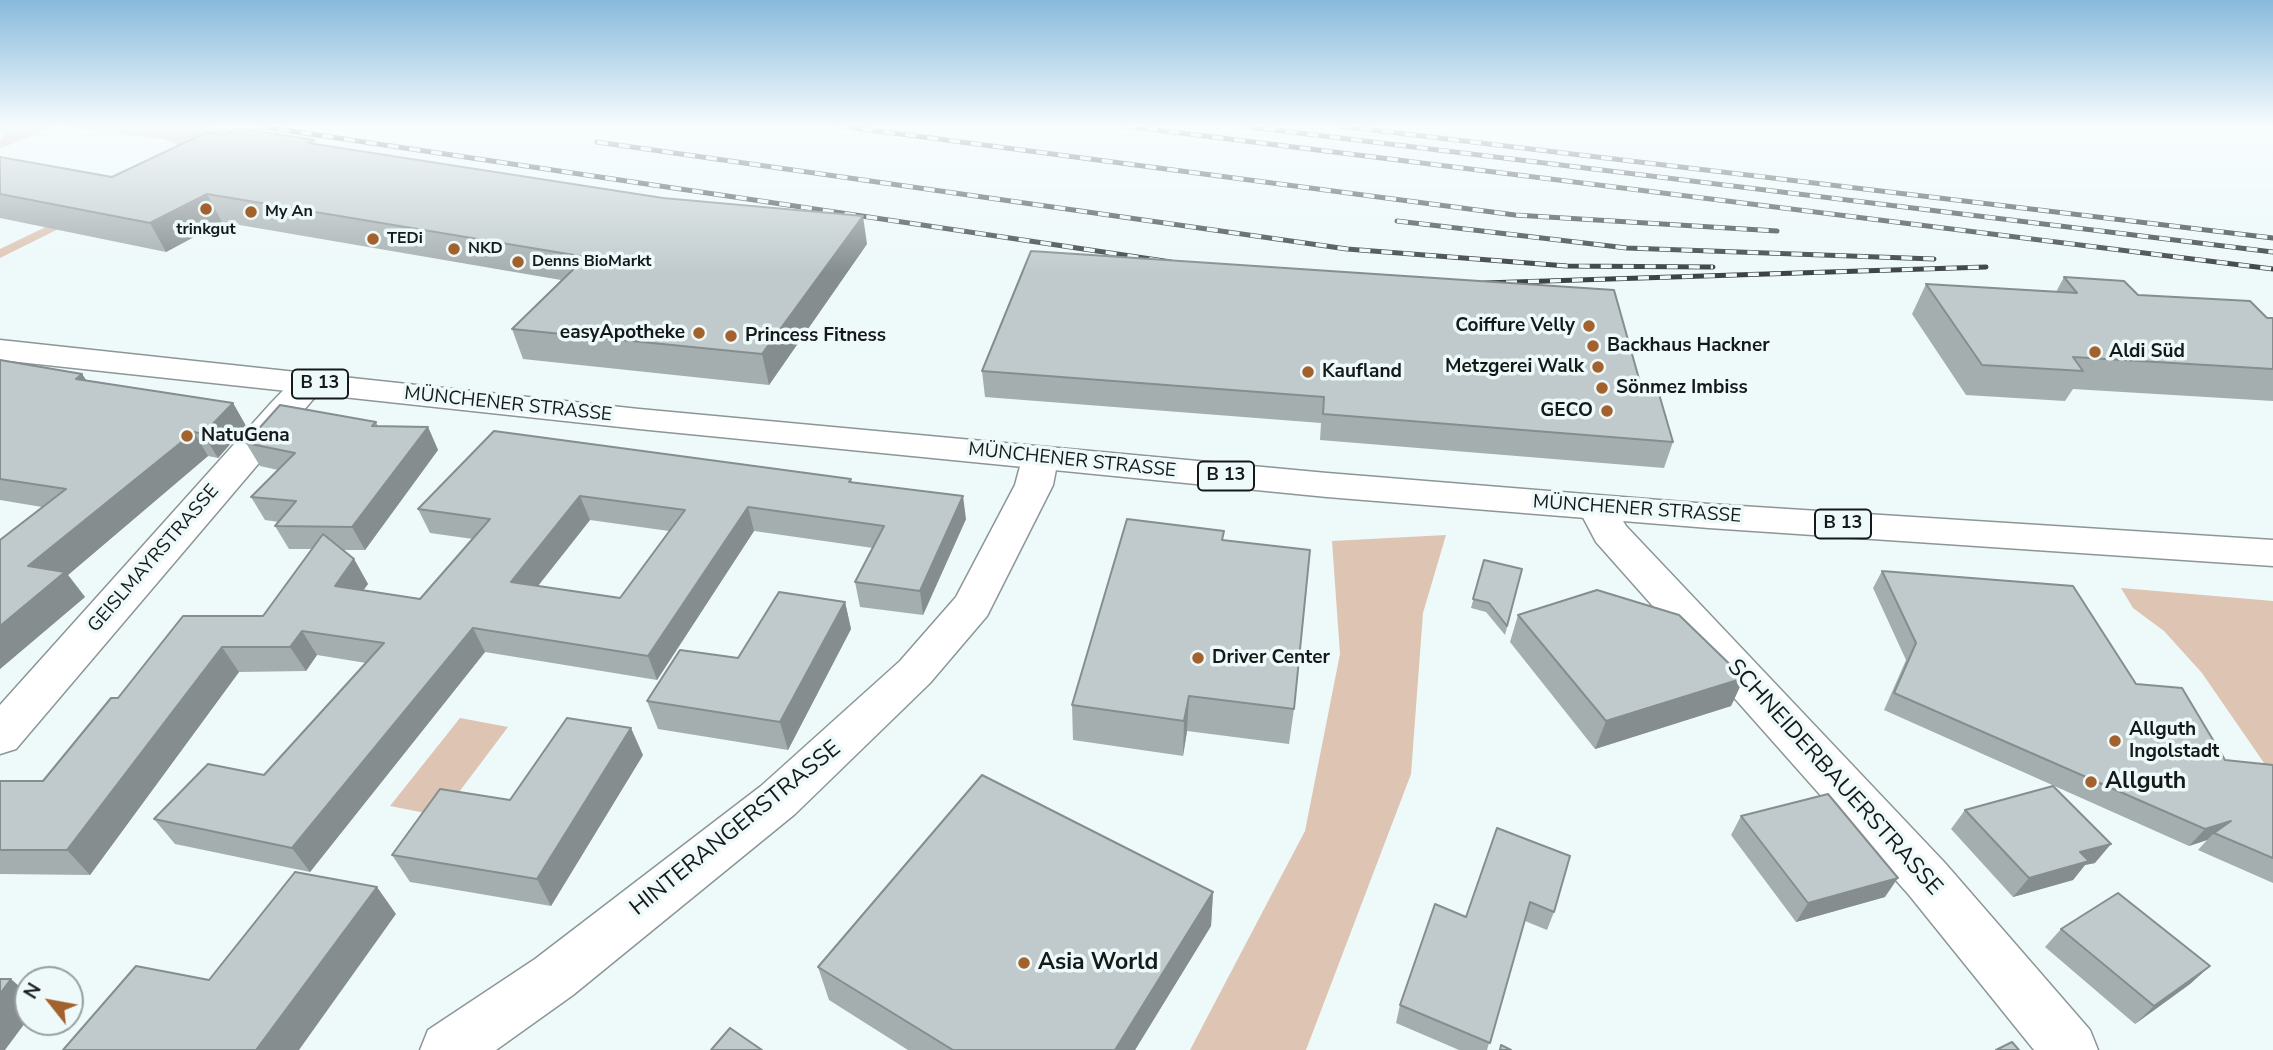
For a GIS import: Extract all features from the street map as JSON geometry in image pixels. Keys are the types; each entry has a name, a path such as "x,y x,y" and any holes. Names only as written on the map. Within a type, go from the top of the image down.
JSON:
{"main road":[{"name":"MÜNCHENER STRASSE","path":"5,354 1040,459 1597,508 2273,553"},
{"name":"GEISLMAYRSTRASSE","path":"0,736 309,383"},
{"name":"HINTERANGERSTRASSE","path":"448,1050 554,977 778,800 915,672 972,606 1034,485 1040,459"},
{"name":"SCHNEIDERBAUERSTRASSE","path":"1597,508 1610,533 1927,879 2070,1050"}],"shaded area":[{"path":"149,175 167,175 0,258 0,249"},
{"path":"1446,535 1423,613 1411,774 1306,1050 1190,1050 1305,831 1340,654 1332,541"},
{"path":"2121,588 2273,601 2273,776 2202,673 2164,631 2133,608"},
{"path":"460,718 508,727 441,816 390,806"}],"building":[{"path":"0,175 515,175 663,198 863,216 762,354 512,329 586,257 207,194 150,223 0,194"},
{"name":"Kaufland","path":"1031,251 1614,290 1643,393 1659,394 1673,442 1323,414 1324,397 982,371"},
{"path":"2064,277 2124,281 2138,295 2250,301 2267,318 2273,318 2273,369 2073,357 2083,371 1982,365 1926,284 2077,293"},
{"path":"0,360 82,374 76,379 233,403 203,434 194,432 28,566 65,572 0,626 0,540 66,489 0,479"},
{"path":"280,405 376,422 372,426 428,427 352,527 275,526 296,501 251,497 295,453 246,443"},
{"path":"494,431 963,496 920,591 855,582 884,526 748,507 648,656 473,628 292,848 154,819 208,764 264,775 384,643 302,631 290,647 222,647 67,850 0,850 0,781 43,781 111,698 118,698 183,616 263,616 323,534 354,559 335,586 420,599 490,519 418,509","holes":["580,496 685,510 620,598 511,582"]},
{"name":"Driver Center","path":"1127,519 1224,531 1222,540 1310,550 1294,709 1189,696 1184,721 1072,705"},
{"path":"1484,560 1522,569 1507,626 1489,603 1473,599"},
{"path":"1882,571 2073,586 2136,684 2182,688 2225,760 2273,765 2273,858 2214,833 2231,821 2205,829 1894,693 1916,643"},
{"path":"1597,590 1679,615 1744,678 1606,721 1518,615"},
{"path":"779,592 845,602 780,722 647,701 680,650 738,658"},
{"path":"567,718 631,728 537,879 392,855 440,789 510,800"},
{"name":"Asia World","path":"982,775 1213,892 1115,1050 953,1050 818,967"},
{"path":"2053,786 2111,844 2080,852 2089,861 2029,878 1965,810"},
{"path":"1828,794 1898,878 1808,903 1741,816"},
{"path":"1497,828 1570,856 1554,912 1530,902 1490,1043 1400,1005 1435,904 1466,917"},
{"path":"295,872 377,887 256,1050 63,1050 75,1036 84,1036 84,1026 136,966 209,980"},
{"path":"2118,893 2210,966 2154,1006 2061,929"},
{"path":"0,979 11,979 0,994"},
{"path":"730,1028 762,1050 711,1050"},
{"path":"2012,1042 2019,1050 1996,1050"}],"railway":[{"path":"586,175 1171,262"},
{"path":"828,175 1347,249 1567,266 1713,267"},
{"path":"1212,175 1515,215 1777,231"},
{"path":"1518,175 2273,269"},
{"path":"1643,175 2273,252"},
{"path":"1748,175 2273,238"},
{"path":"1397,221 1627,248 1934,259"},
{"path":"1484,283 1986,267"}],"place":[{"name":"trinkgut","path":"206,209"},
{"name":"My An","path":"251,212"},
{"name":"TEDi","path":"373,239"},
{"name":"NKD","path":"454,249"},
{"name":"Denns BioMarkt","path":"518,262"},
{"name":"Coiffure Velly","path":"1589,326"},
{"name":"easyApotheke","path":"699,333"},
{"name":"Princess Fitness","path":"731,336"},
{"name":"Backhaus Hackner","path":"1593,346"},
{"name":"Aldi Süd","path":"2095,352"},
{"name":"Metzgerei Walk","path":"1598,367"},
{"name":"Kaufland","path":"1308,372"},
{"name":"Sönmez Imbiss","path":"1602,388"},
{"name":"GECO","path":"1607,411"},
{"name":"NatuGena","path":"187,436"},
{"name":"Driver Center","path":"1198,658"},
{"name":"Allguth Ingolstadt","path":"2115,741"},
{"name":"Allguth","path":"2091,782"},
{"name":"Asia World","path":"1024,963"}]}
